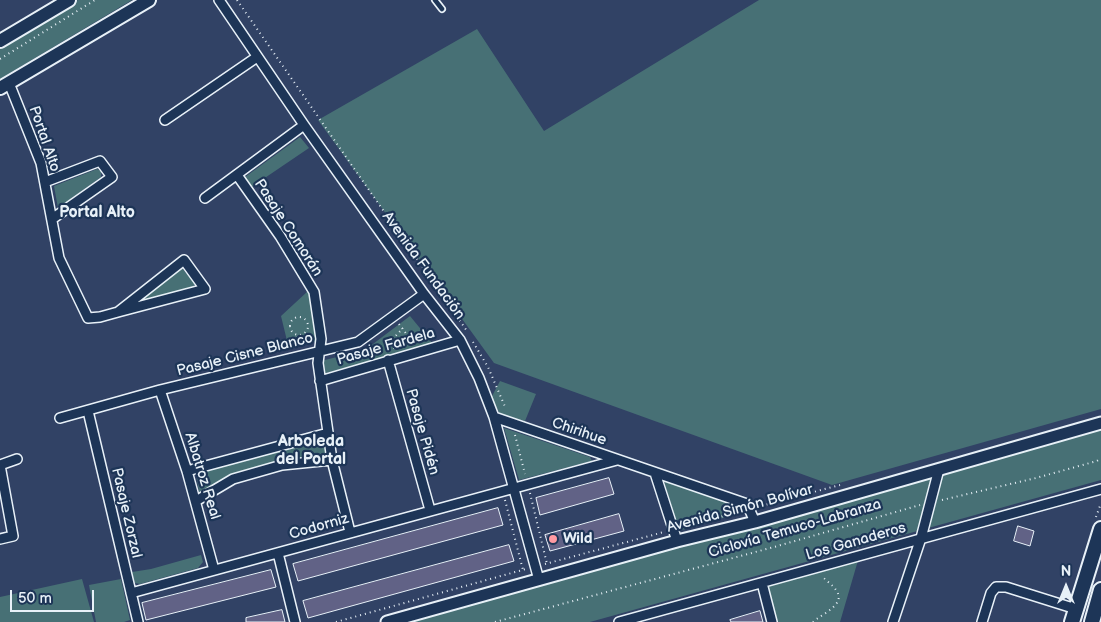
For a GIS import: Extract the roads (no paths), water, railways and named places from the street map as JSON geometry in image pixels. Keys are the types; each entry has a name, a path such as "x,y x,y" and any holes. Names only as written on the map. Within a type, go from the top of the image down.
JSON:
{"main road":[{"path":"0,41 69,0"},
{"path":"4,86 150,0"},
{"path":"1074,616 1101,529"},
{"path":"1095,618 1101,590"}],"street":[{"name":"Avenida Fundación","path":"219,0 304,125 424,294 460,340 479,378 494,417 539,580"},
{"path":"165,120 257,57"},
{"name":"Portal Alto","path":"4,86 41,163 59,258 88,318 118,312"},
{"path":"205,198 304,125"},
{"path":"45,182 100,161 112,177 52,219"},
{"name":"Pasaje Comorán","path":"237,175 280,236 314,292 321,339 318,363 320,381 332,460 350,532"},
{"path":"184,260 205,289 128,309 118,312 184,260"},
{"name":"Pasaje Cisne Blanco","path":"60,418 160,390 358,342 424,294"},
{"name":"Pasaje Fardela","path":"320,381 460,340"},
{"name":"Pasaje Pidén","path":"388,360 430,510"},
{"name":"Albatroz Real","path":"160,390 187,471 214,570"},
{"name":"Pasaje Zorzal","path":"88,410 138,622"},
{"name":"Chirihue","path":"494,417 747,504 755,522"},
{"name":"Avenida Simón Bolívar","path":"387,622 677,541 755,522 1101,423"},
{"path":"187,471 328,434"},
{"path":"0,538 13,536 0,465 17,459"},
{"path":"196,501 233,479 282,465 332,460"},
{"name":"Codorniz","path":"131,592 617,460"},
{"path":"893,622 931,502 939,469"},
{"path":"655,473 677,541"},
{"name":"Los Ganaderos","path":"619,622 1101,489"},
{"path":"278,553 296,622"},
{"path":"762,583 772,622"},
{"path":"982,622 991,593 996,587 1006,587 1074,616"}],"lane":[{"path":"435,0 442,9"}],"place":[{"name":"Wild","path":"553,539"}],"district":[{"name":"Portal Alto","path":"97,213"},
{"name":"Arboleda del Portal","path":"311,451"}]}
